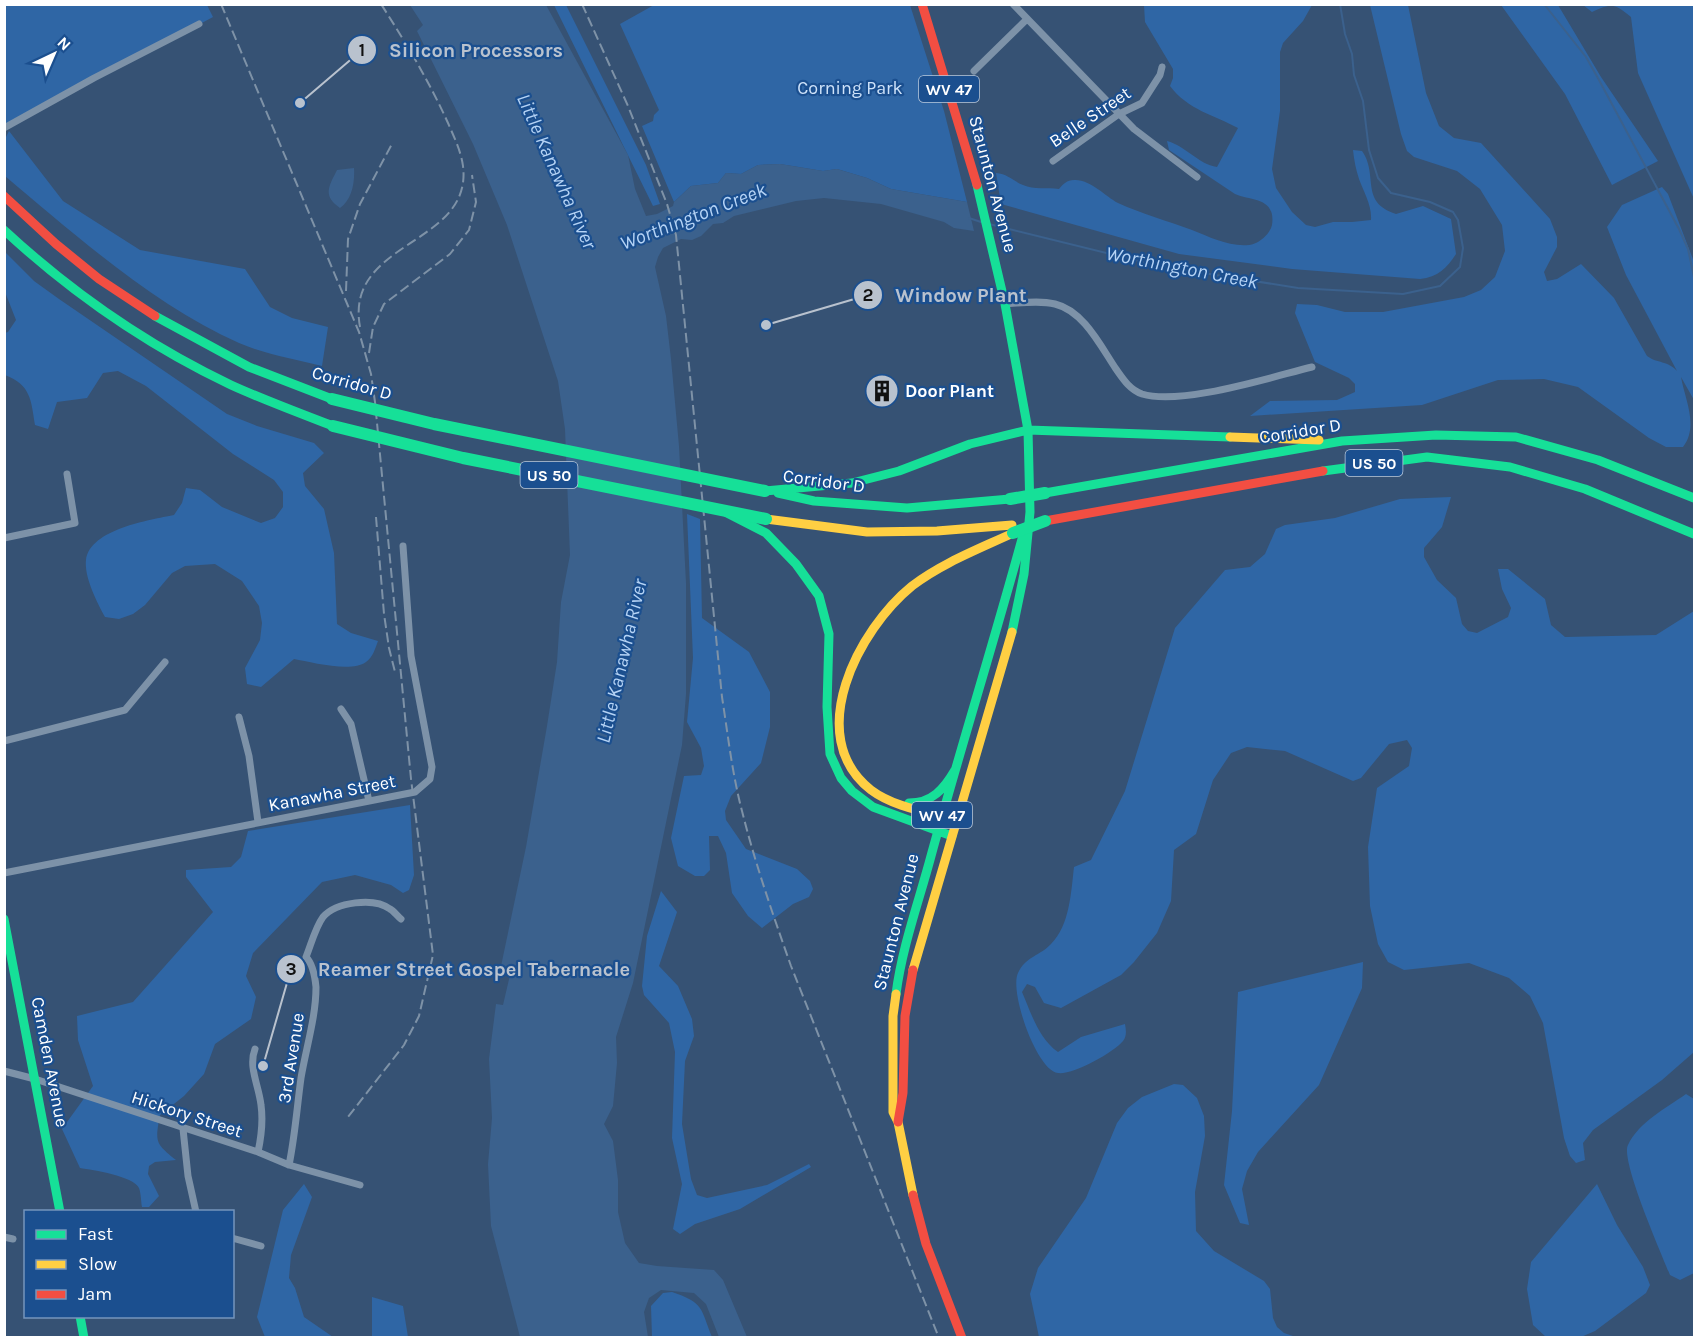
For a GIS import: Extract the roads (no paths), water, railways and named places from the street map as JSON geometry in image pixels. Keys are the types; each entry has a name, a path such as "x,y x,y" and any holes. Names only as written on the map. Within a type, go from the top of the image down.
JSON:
{"main road":[{"name":"Staunton Avenue","path":"898,1122 903,1093 905,1016 914,962 1012,630 1024,574 1030,512 1028,430 1005,304 974,174 922,4"},
{"path":"929,4 931,32"},
{"name":"Corridor D","path":"4,196 56,244 91,272 166,324 249,367 332,399 434,424 814,501 907,508 1010,499 1342,441 1436,435 1516,437 1598,460 1695,498"},
{"name":"US 50","path":"4,230 72,289 140,337 231,385 333,426 463,458 766,519 867,532 1012,529 1045,521 1344,467 1427,457 1510,466 1585,489 1695,534"},
{"path":"765,491 852,483 898,471 970,444 1028,430 1342,441"},
{"path":"723,510 766,533 796,564 819,596 829,634 827,707 830,754 841,778 858,797 873,807 952,836"},
{"name":"Staunton Avenue","path":"898,1122 893,1112 892,1084 893,1016 897,984 937,831 990,657 1030,512"},
{"path":"957,820 880,796 861,781 846,761 843,750 838,724 842,693 852,664 873,631 899,598 931,574 1012,529"},
{"path":"893,801 913,804 932,799 946,785 955,770"},
{"name":"Camden Avenue","path":"4,919 60,1210"},
{"name":"WV 47","path":"898,1122 907,1172 926,1244 962,1338"},
{"path":"80,1318 84,1338"}],"street":[{"path":"1013,4 1134,129 1197,177"},
{"path":"974,71 1027,19"},
{"path":"4,128 199,24"},
{"name":"Belle Street","path":"1053,161 1119,114 1142,102 1160,75 1162,67"},
{"path":"1005,304 1038,302 1057,304 1073,313 1086,325 1126,383 1141,393 1156,396 1202,394 1312,367"},
{"path":"4,538 75,523 67,474"},
{"name":"Kanawha Street","path":"4,873 415,792 430,779 432,767 411,656 403,546"},
{"path":"4,741 125,710 165,662"},
{"path":"340,709 351,724 369,801"},
{"path":"239,717 249,756 258,822"},
{"name":"3rd Avenue","path":"289,1165 316,986 312,965 306,957 323,917 350,902 389,908 400,919"},
{"path":"255,1049 254,1073 262,1106 258,1152"},
{"name":"Hickory Street","path":"4,1071 258,1152 289,1165 360,1185"},
{"path":"183,1129 188,1176 196,1210"},
{"path":"4,1237 14,1239"},
{"path":"234,1239 261,1246"}],"water":[{"name":"Little Kanawha River","path":"410,5 546,5 628,155 635,189 646,216 657,214 673,206 674,202 691,186 718,183 726,173 741,174 758,165 780,164 823,171 837,169 867,178 891,189 967,202 974,231 954,228 944,222 881,204 824,198 796,201 734,216 723,223 713,224 701,236 692,240 681,239 663,248 655,267 666,316 679,446 686,583 686,694 682,745 633,983 616,1037 617,1063 613,1106 604,1124 613,1141 618,1180 618,1212 625,1243 639,1263 714,1270 723,1280 747,1337 719,1337 706,1304 694,1293 661,1290 649,1298 644,1312 648,1337 520,1337 491,1226 488,1164 492,1118 489,1059 496,1004 503,1005 510,975 500,971 526,847 547,726 557,662 561,602 570,555 565,429 558,381 507,225 473,144 417,31 423,25"},
{"path":"354,168 352,190 340,208 334,204 329,195 330,186 337,170"}],"waterway":[{"name":"Worthington Creek","path":"989,224 1159,266 1298,288 1403,294 1440,286 1460,267 1463,248 1458,220 1453,212 1430,202 1391,193 1378,178 1369,150 1363,101 1354,75 1352,54 1345,34 1340,4"},
{"name":"Worthington Creek","path":"1544,4 1586,57 1599,80 1679,229 1688,249 1694,277"},
{"name":"Worthington Creek","path":"969,218 981,222"}],"railway":[{"path":"221,4 359,332 371,374 375,402 411,779 433,955 419,1016 404,1045 348,1117"},
{"path":"360,327 360,298 371,276 388,259 431,229 449,213 461,192 463,166 455,139 433,92 381,4"},
{"path":"582,4 628,106 667,204 676,235 722,697 730,754 747,830 791,966 939,1338"},
{"path":"346,291 348,239 360,204 393,142"},
{"path":"369,353 373,327 384,304 450,254 469,230 476,202 472,175"},
{"path":"376,517 384,614 395,672"}],"place":[{"name":"Silicon Processors","path":"300,103"},
{"name":"Window Plant","path":"766,325"},
{"name":"Door Plant","path":"882,391"},
{"name":"Reamer Street Gospel Tabernacle","path":"263,1066"}],"park label":[{"name":"Corning Park","path":"850,88"}]}
